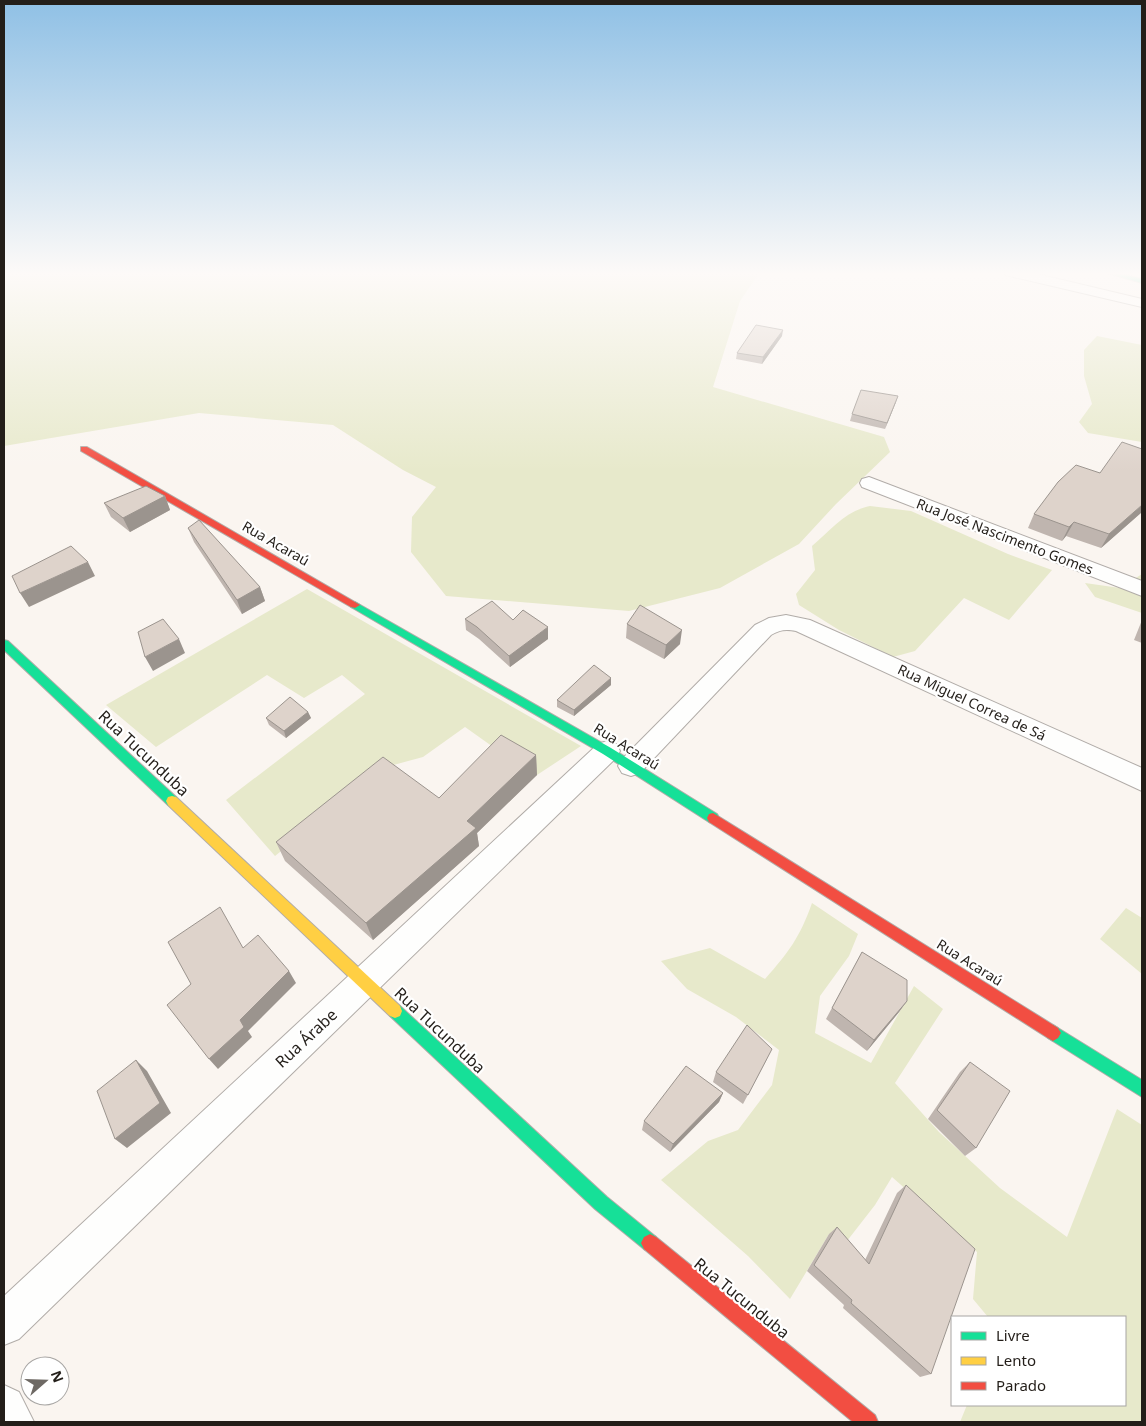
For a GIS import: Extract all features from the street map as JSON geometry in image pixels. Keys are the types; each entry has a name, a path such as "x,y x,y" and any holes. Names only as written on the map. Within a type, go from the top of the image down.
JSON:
{"main road":[{"name":"Rua Acaraú","path":"84,449 619,758 1142,1089"},
{"name":"Rua Tucunduba","path":"4,644 601,1203 868,1422"}],"street":[{"name":"Rua José Nascimento Gomes","path":"869,483 1142,589"},
{"name":"Rua Miguel Correa de Sá","path":"619,758 763,630 779,622 802,625 1142,780"},
{"name":"Rua Árabe","path":"6,1317 365,982 619,758"},
{"path":"4,1407 12,1422"}],"green space":[{"path":"4,339 728,339 713,387 884,437 890,452 836,504 799,544 720,588 629,611 446,596 411,552 412,517 436,487 403,470 333,425 199,413 4,446"},
{"path":"1095,339 1110,339 1142,345 1142,442 1088,433 1079,422 1092,404 1084,376 1084,350"},
{"path":"870,506 911,511 1008,554 1052,570 1009,620 964,598 915,651 893,657 839,630 799,605 796,594 815,570 812,546 853,512"},
{"path":"1142,574 1142,613 1095,597 1085,583 1120,588"},
{"path":"307,589 581,746 537,775 465,727 423,757 386,767 275,856 226,800 365,694 342,675 304,698 267,675 156,747 106,705"},
{"path":"812,903 858,934 849,956 820,996 815,1033 871,1063 914,986 943,1009 895,1083 939,1132 1000,1188 1067,1237 1117,1109 1142,1125 1142,1422 960,1422 967,1406 1126,1406 1126,1316 987,1316 973,1299 977,1252 892,1177 875,1205 847,1241 829,1234 790,1299 748,1256 661,1180 708,1141 738,1130 772,1085 779,1050 736,1017 687,989 661,961 710,948 765,979 793,944"},
{"path":"1126,908 1142,918 1142,974 1100,939"}],"building":[{"path":"747,339 777,339 763,357 737,353"},
{"path":"861,390 898,396 887,423 852,414"},
{"path":"1122,442 1142,449 1142,505 1109,534 1074,522 1069,527 1034,514 1058,482 1076,465 1100,473"},
{"path":"146,486 165,496 123,518 104,503"},
{"path":"199,520 260,587 237,600 188,528"},
{"path":"71,546 88,562 20,593 12,576"},
{"path":"492,601 513,620 523,610 548,627 509,656 477,627 465,619"},
{"path":"640,605 682,630 666,645 627,624"},
{"path":"163,619 179,639 145,657 138,632"},
{"path":"594,665 611,678 574,710 557,700"},
{"path":"290,697 308,712 284,731 266,718"},
{"path":"501,735 536,755 467,821 476,828 366,923 276,842 383,757 439,798"},
{"path":"220,907 243,948 258,935 289,971 240,1020 244,1027 209,1059 167,1005 191,984 168,942"},
{"path":"862,952 907,980 907,1001 874,1040 832,1008"},
{"path":"747,1025 772,1049 748,1095 716,1072"},
{"path":"136,1060 160,1103 115,1139 97,1091"},
{"path":"970,1062 1010,1091 976,1148 937,1110"},
{"path":"686,1066 723,1093 673,1144 644,1121"},
{"path":"906,1185 975,1249 931,1374 851,1303 852,1300 814,1265 837,1227 869,1264"}],"traffic: fast":[{"path":"355,605 607,751 713,818"},
{"path":"4,644 172,801"},
{"path":"395,1011 601,1203 650,1243"},
{"path":"1053,1033 1142,1089"}],"traffic: slow":[{"path":"172,801 395,1011"}],"traffic: jam":[{"path":"84,449 355,605"},
{"path":"713,818 1053,1033"},
{"path":"650,1243 868,1422"}]}
